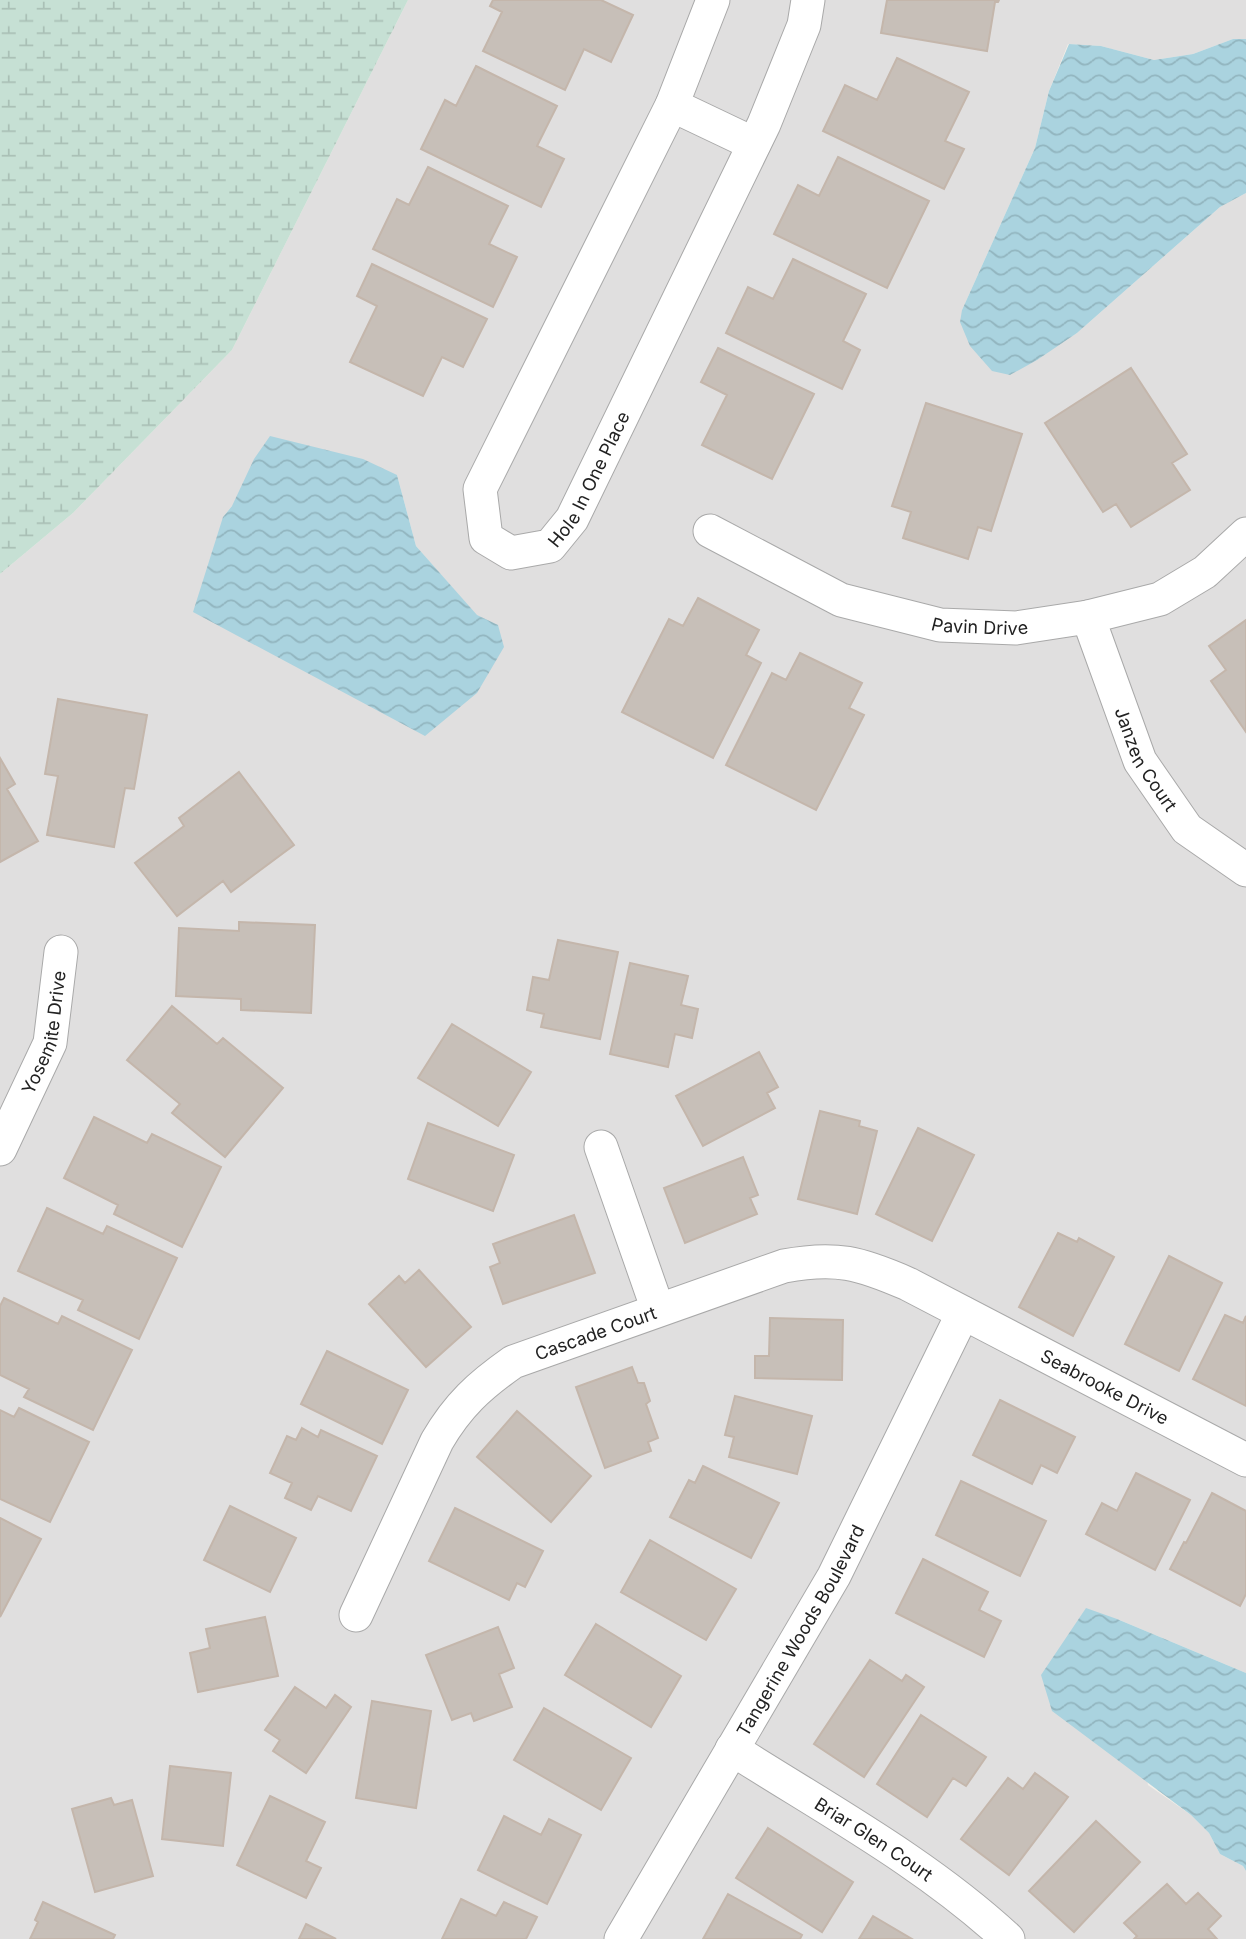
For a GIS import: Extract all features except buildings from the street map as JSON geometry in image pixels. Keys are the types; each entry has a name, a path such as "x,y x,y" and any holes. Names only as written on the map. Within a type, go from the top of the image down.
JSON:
{"street":[{"name":"Hole In One Place","path":"713,0 672,105 480,489 486,538 510,553 550,546 572,519 754,144 804,25 808,0"},
{"path":"672,105 754,144"},
{"name":"Pavin Drive","path":"710,531 841,600 940,625 1016,628 1088,617 1160,599 1205,572 1246,534"},
{"name":"Janzen Court","path":"1088,617 1140,761 1187,829 1246,870"},
{"name":"Yosemite Drive","path":"0,1149 50,1044 61,952"},
{"path":"601,1147 658,1310"},
{"name":"Cascade Court","path":"355,1615 453,1415 470,1395 513,1362 784,1266 810,1261 839,1261 871,1268 963,1313"},
{"name":"Seabrooke Drive","path":"963,1313 1246,1460"},
{"name":"Tangerine Woods Boulevard","path":"621,1939 834,1576 963,1313"},
{"name":"Briar Glen Court","path":"732,1749 919,1867 1008,1939"}],"shaded area":[{"path":"408,0 1246,0 1246,39 1233,39 1193,54 1154,60 1101,46 1068,44 1049,91 1035,148 962,310 1010,375 1077,333 1220,207 1246,193 1246,1673 1117,1619 1148,1785 1191,1815 1209,1833 1220,1854 1243,1866 1246,1871 1246,1939 0,1939 0,574 73,513 232,350","holes":["397,475 416,546 477,616 498,625 223,517 232,506"]}],"green space":[{"path":"0,0 408,0 232,350 73,513 0,574"}],"water":[{"path":"1233,39 1246,39 1246,193 1220,207 1077,333 1010,375 992,371 970,346 960,322 962,310 1035,148 1049,91 1069,44 1101,46 1154,60 1193,54"},
{"path":"270,436 363,459 397,475 416,546 477,615 498,625 504,647 477,693 425,736 193,612 223,517 232,506 254,459"},
{"path":"1086,1608 1246,1673 1246,1871 1243,1866 1220,1854 1209,1833 1191,1815 1052,1711 1041,1675"}]}
